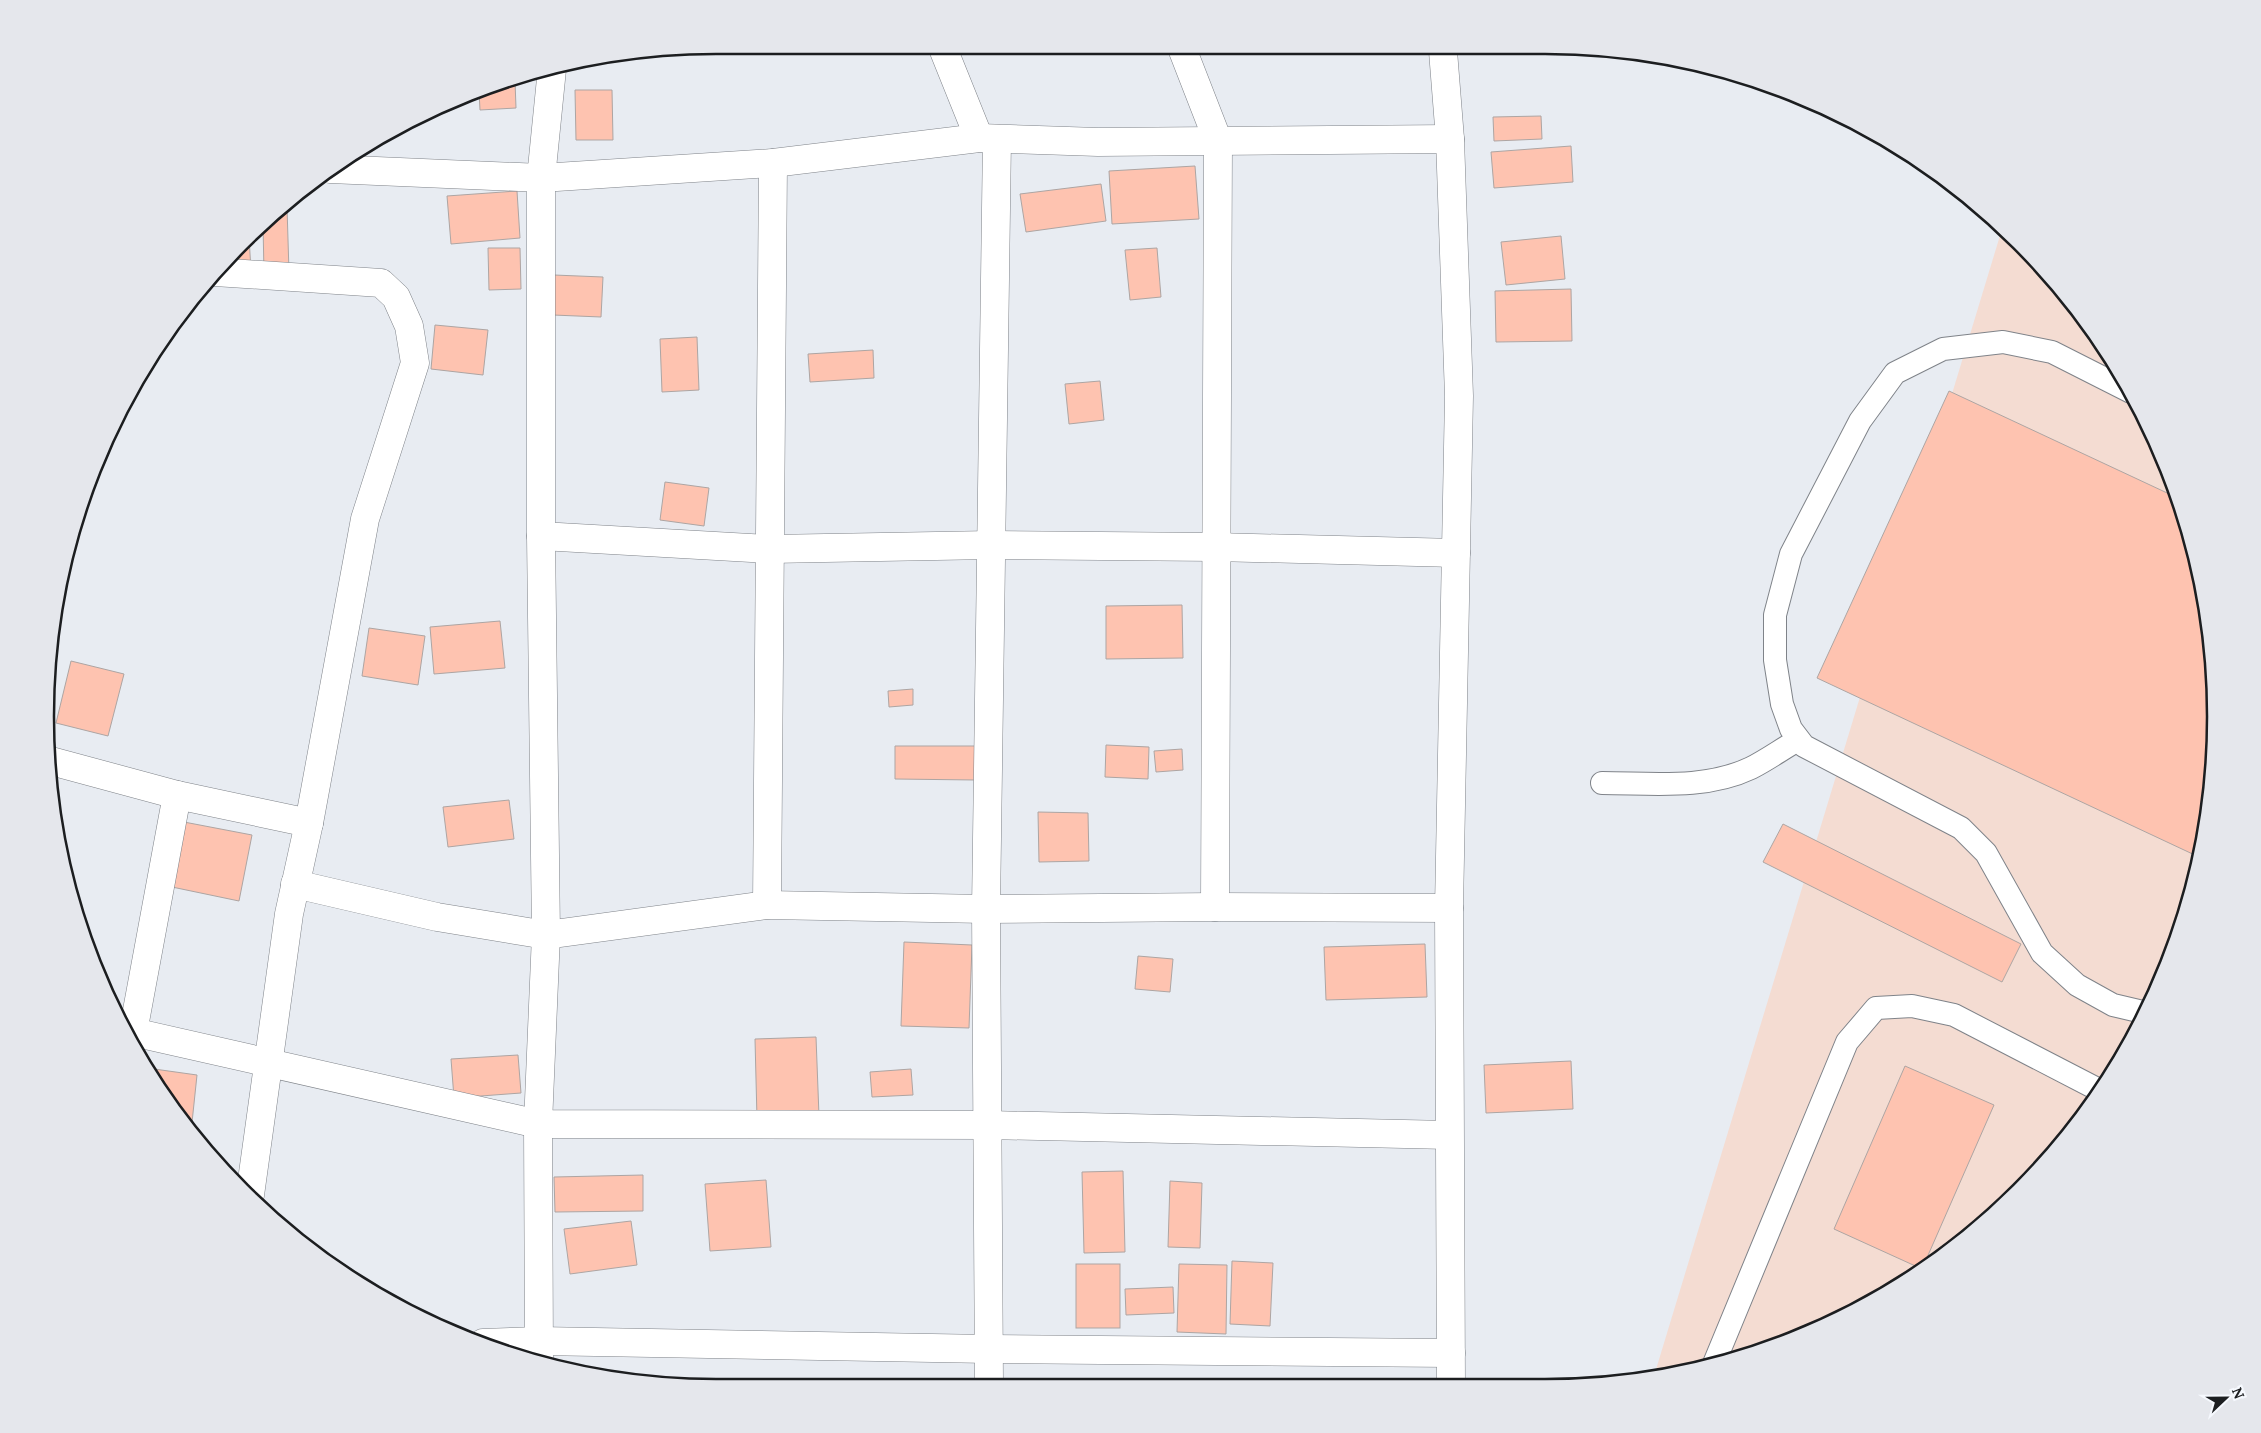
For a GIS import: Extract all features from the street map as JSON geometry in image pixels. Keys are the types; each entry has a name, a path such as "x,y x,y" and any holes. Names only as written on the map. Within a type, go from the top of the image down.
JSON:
{"street":[{"path":"946,54 988,138 991,545 986,909 989,1125 989,1379"},
{"path":"1184,54 1218,141 1215,907"},
{"path":"1443,54 1450,140 1460,396 1449,908 1451,1379"},
{"path":"539,1350 538,1124 546,935 541,536 541,178 551,74"},
{"path":"342,170 541,178 773,163 988,138 1098,142 1450,140"},
{"path":"767,905 773,163"},
{"path":"225,273 381,283 396,297 409,326 415,362 365,520 310,823 295,884 251,1188"},
{"path":"541,536 770,549 991,545 1215,547 1456,553"},
{"path":"55,762 177,795 310,823"},
{"path":"132,1027 177,795"},
{"path":"295,884 437,917 546,935 767,905 986,909 1215,907 1449,908"},
{"path":"136,1036 268,1061 538,1124 989,1125 1449,1134"},
{"path":"511,1347 539,1350 989,1349 1451,1354"}],"lane":[{"path":"2118,386 2052,352 2003,342 1944,349 1895,373 1860,421 1791,554 1775,615 1775,660 1782,704 1791,729 1804,746 1961,828 1986,853 2042,953 2077,985 2113,1005 2138,1011"},
{"path":"1602,783 1708,781 1750,768 1798,740"},
{"path":"1717,1357 1847,1042 1876,1008 1912,1006 1954,1014 2094,1087"}],"shaded area":[{"path":"2000,236 2043,280 2096,348 2139,423 2157,463 2185,545 2195,587 2202,630 2207,716 2206,760 2202,803 2195,846 2185,888 2157,970 2139,1010 2096,1085 2043,1153 1981,1215 1913,1268 1838,1311 1758,1344 1716,1357 1656,1370"}],"building":[{"path":"515,85 516,108 480,110 479,98"},
{"path":"575,90 612,90 613,140 576,140"},
{"path":"1541,116 1542,139 1494,141 1493,117"},
{"path":"1571,146 1573,182 1494,188 1491,152"},
{"path":"1195,166 1199,219 1112,224 1109,171"},
{"path":"1101,184 1106,221 1026,232 1020,194"},
{"path":"517,191 520,238 451,244 447,196"},
{"path":"287,212 289,272 264,273 263,234"},
{"path":"1561,236 1565,279 1506,285 1501,242"},
{"path":"250,246 251,271 234,263"},
{"path":"488,248 520,248 521,289 489,290"},
{"path":"1157,248 1161,297 1130,300 1125,250"},
{"path":"554,275 603,277 601,317 553,315"},
{"path":"1571,289 1572,341 1496,342 1495,291"},
{"path":"435,325 488,330 483,375 431,369"},
{"path":"697,337 699,390 662,392 660,339"},
{"path":"873,350 874,378 810,382 808,354"},
{"path":"1100,381 1104,420 1069,424 1065,384"},
{"path":"1949,391 2168,494 2185,545 2195,587 2206,673 2206,760 2202,803 2193,854 1817,678"},
{"path":"665,482 709,488 704,526 660,520"},
{"path":"1182,605 1183,658 1106,659 1106,606"},
{"path":"500,621 505,668 434,674 430,627"},
{"path":"369,628 425,636 418,685 362,676"},
{"path":"71,661 124,674 108,736 56,723"},
{"path":"913,689 913,705 889,707 888,691"},
{"path":"1106,745 1149,747 1148,779 1105,777"},
{"path":"895,746 976,746 975,780 895,779"},
{"path":"1182,749 1183,770 1156,772 1154,751"},
{"path":"509,800 514,839 448,847 443,807"},
{"path":"1038,812 1088,813 1089,861 1039,862"},
{"path":"184,822 252,835 239,901 172,887"},
{"path":"1783,824 2021,944 2002,982 1763,862"},
{"path":"904,942 972,945 969,1028 901,1026"},
{"path":"1425,944 1427,997 1326,1000 1324,947"},
{"path":"1138,956 1173,959 1170,992 1135,989"},
{"path":"816,1037 819,1116 757,1119 755,1039"},
{"path":"518,1055 521,1093 454,1098 451,1059"},
{"path":"1571,1061 1573,1109 1486,1113 1484,1065"},
{"path":"1905,1066 1994,1105 1927,1258 1916,1266 1834,1229"},
{"path":"156,1069 197,1075 192,1121"},
{"path":"911,1069 913,1095 872,1097 870,1072"},
{"path":"1123,1171 1125,1252 1084,1253 1082,1172"},
{"path":"643,1175 643,1211 555,1212 554,1177"},
{"path":"766,1180 771,1247 710,1251 705,1184"},
{"path":"1170,1181 1202,1183 1200,1248 1168,1247"},
{"path":"631,1221 637,1265 570,1274 564,1229"},
{"path":"1232,1261 1273,1263 1270,1326 1230,1324"},
{"path":"1076,1264 1120,1264 1120,1328 1076,1328"},
{"path":"1179,1264 1227,1265 1226,1334 1177,1332"},
{"path":"1173,1287 1174,1313 1126,1315 1125,1289"}]}
